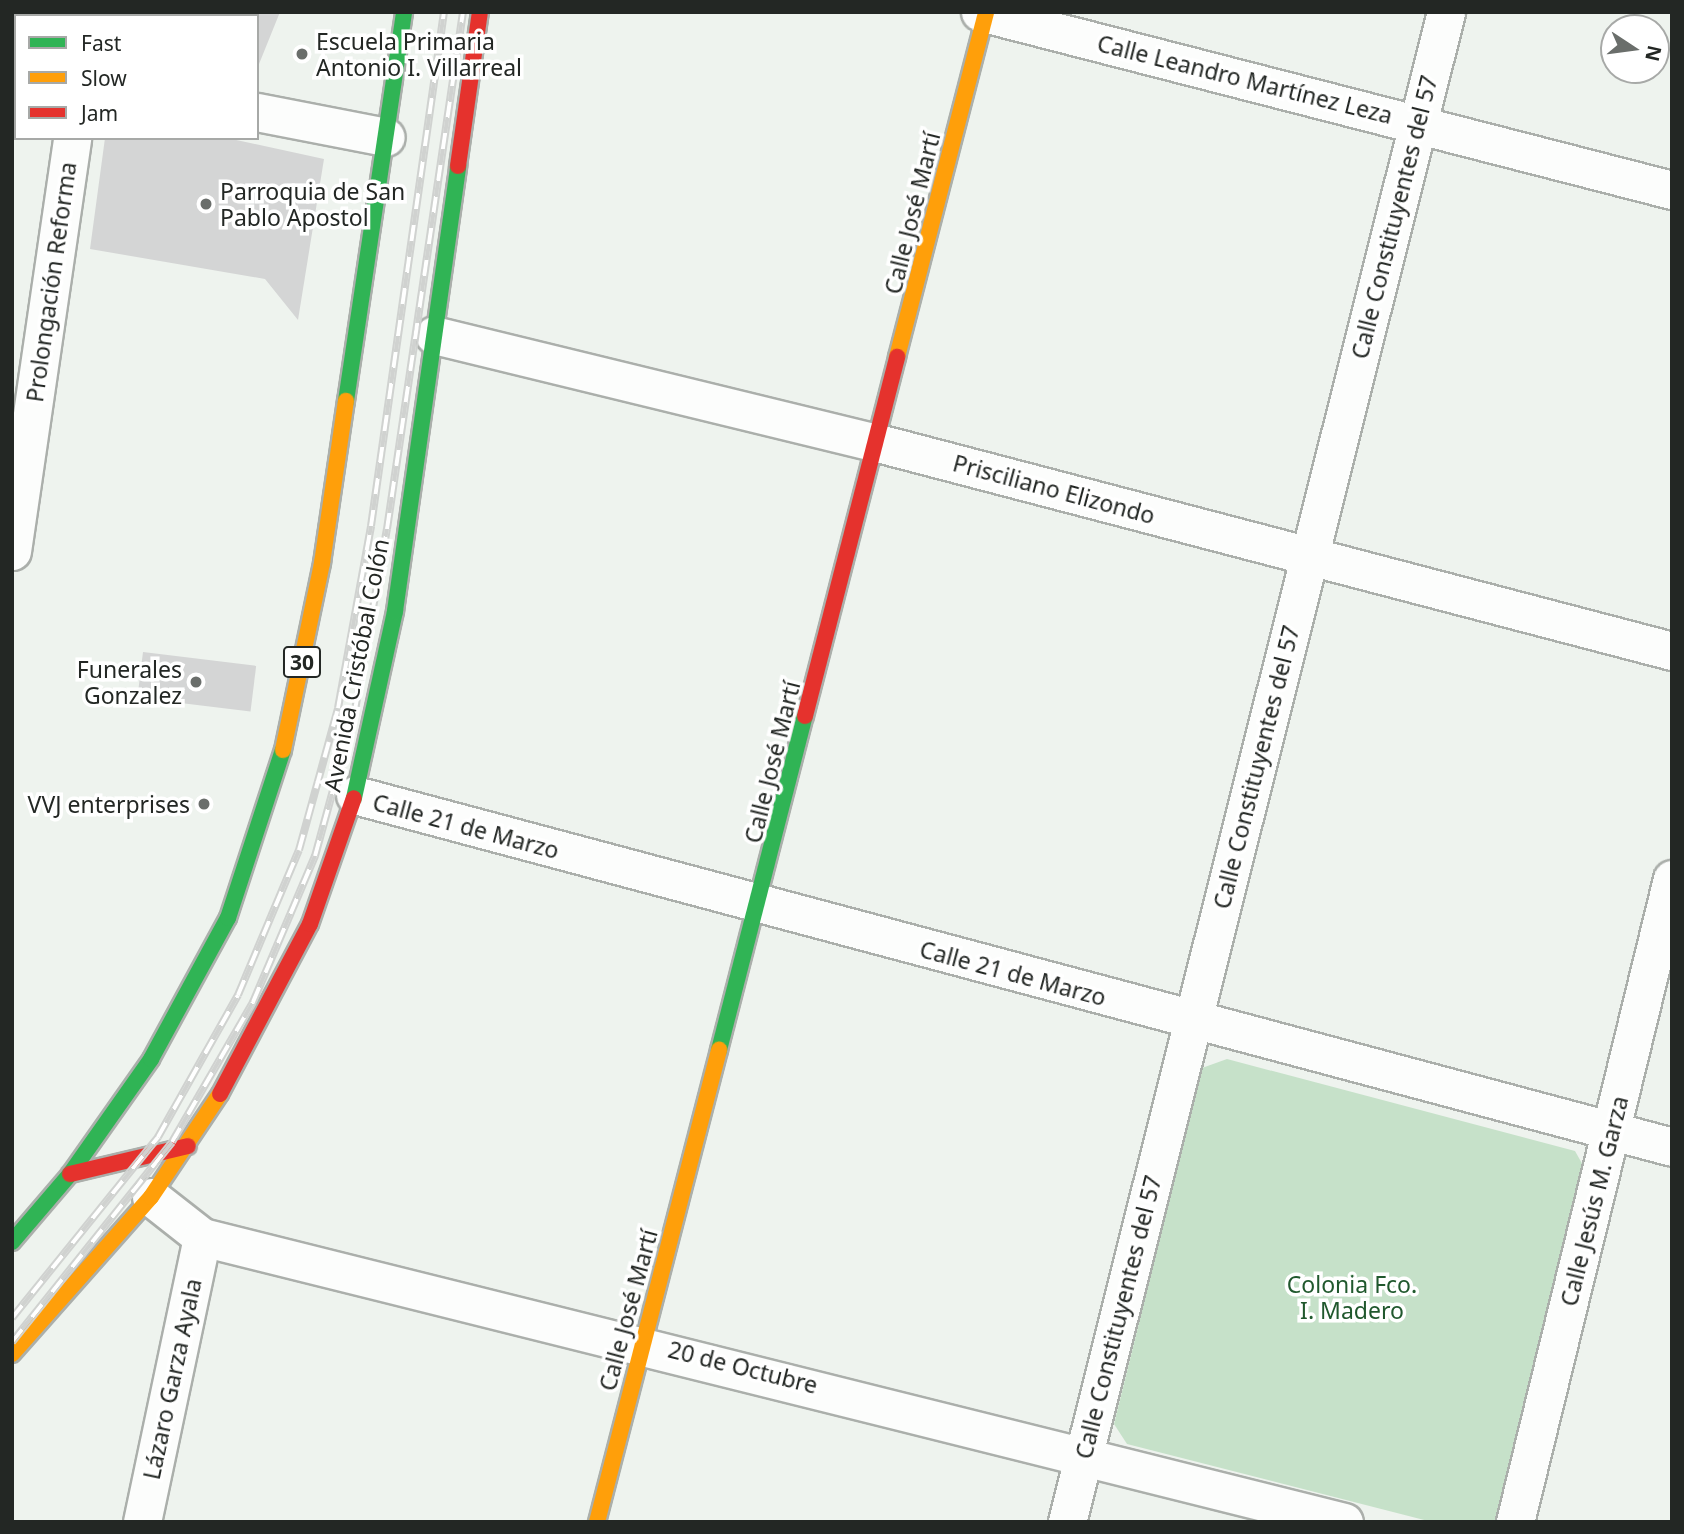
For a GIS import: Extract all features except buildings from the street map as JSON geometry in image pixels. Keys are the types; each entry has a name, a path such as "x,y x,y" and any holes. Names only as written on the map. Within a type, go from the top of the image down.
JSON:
{"main road":[{"name":"30","path":"12,1242 70,1174 151,1059 229,918 282,756 322,563 404,12"},
{"name":"Avenida Cristóbal Colón","path":"12,1354 151,1197 188,1146 288,970 355,795 395,611 480,12"},
{"name":"Calle José Martí","path":"597,1522 878,443 984,13"},
{"path":"70,1174 188,1146"}],"street":[{"name":"Calle Constituyentes del 57","path":"1067,1522 1446,12"},
{"name":"Calle Leandro Martínez Leza","path":"984,13 1672,190"},
{"path":"259,112 386,138"},
{"name":"Prolongación Reforma","path":"12,551 72,140"},
{"name":"Prisciliano Elizondo","path":"434,335 878,443 1672,652"},
{"name":"Calle 21 de Marzo","path":"355,795 758,906 1672,1147"},
{"name":"Calle Jesús M. Garza","path":"1515,1522 1672,879"},
{"name":"20 de Octubre","path":"151,1197 202,1237 643,1342 1344,1522"},
{"name":"Lázaro Garza Ayala","path":"142,1522 202,1237"}],"green space":[{"path":"12,12 116,12 14,14 14,31"},
{"name":"Colonia Fco. I. Madero","path":"1227,1059 1575,1151 1588,1174 1498,1522 1432,1522 1127,1444 1114,1424 1202,1068"}],"railway":[{"path":"12,1318 158,1137 238,995 299,850 338,708 371,526 444,12"},
{"path":"12,1342 172,1142 253,1002 315,856 355,710 387,529 463,12"}],"traffic: fast":[{"path":"346,401 404,12"},
{"path":"354,798 395,611 458,166"},
{"path":"719,1050 805,716"},
{"path":"12,1242 70,1174 151,1059 228,918 283,750"}],"traffic: slow":[{"path":"897,357 986,12"},
{"path":"283,750 322,563 346,401"},
{"path":"597,1522 719,1050"},
{"path":"12,1354 151,1197 220,1094"}],"traffic: jam":[{"path":"458,166 480,12"},
{"path":"805,716 897,357"},
{"path":"220,1094 310,924 354,798"},
{"path":"70,1174 188,1146"}],"place":[{"name":"Escuela Primaria Antonio I. Villarreal","path":"302,54"},
{"name":"Parroquia de San Pablo Apostol","path":"206,204"},
{"name":"Funerales Gonzalez","path":"196,682"},
{"name":"VVJ enterprises","path":"204,804"}]}
